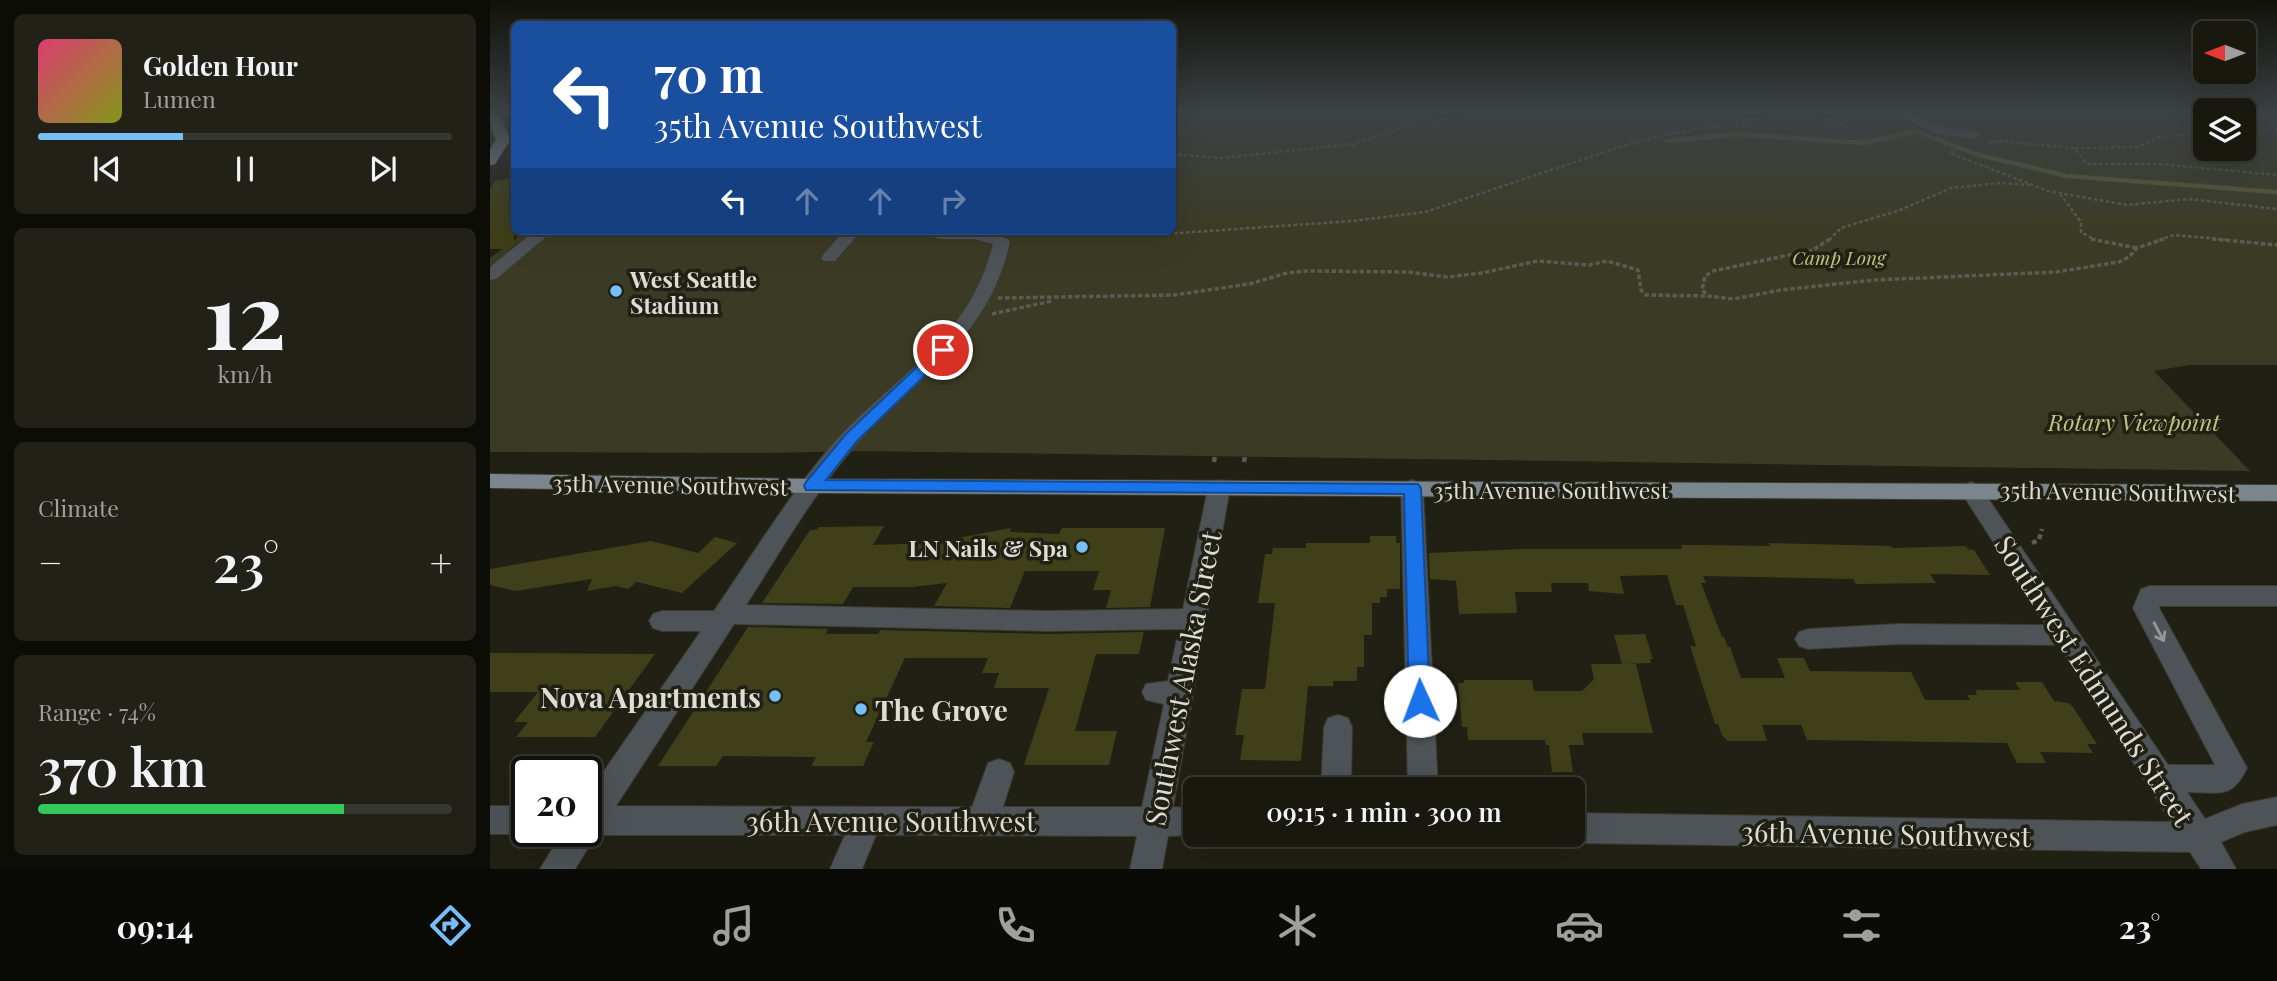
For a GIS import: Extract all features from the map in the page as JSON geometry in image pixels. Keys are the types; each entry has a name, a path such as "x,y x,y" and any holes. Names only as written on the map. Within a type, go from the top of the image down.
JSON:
{"main road":[{"name":"35th Avenue Southwest","path":"490,481 812,486 1216,469 1412,488 2277,493"}],"street":[{"path":"490,275 540,235"},
{"path":"829,258 849,235"},
{"path":"602,800 812,486 851,437 926,369 983,299 995,270 1002,242 979,235"},
{"name":"Southwest Alaska Street","path":"1146,869 1155,821 1168,692 1193,619 1216,469"},
{"path":"1412,488 1423,777"},
{"name":"Southwest Edmunds Street","path":"1971,490 2220,869"},
{"path":"2159,778 2224,779 2232,768 2146,608 2150,596 2203,596 2272,602"},
{"path":"662,621 724,618 1048,621 1193,619"},
{"path":"1808,639 1898,634 2065,635"},
{"path":"1336,777 1338,727"},
{"path":"983,821 999,772"},
{"path":"2198,837 2242,818 2277,811"},
{"path":"490,820 511,820"},
{"path":"846,869 867,821"},
{"name":"36th Avenue Southwest","path":"602,824 1183,822"},
{"name":"36th Avenue Southwest","path":"1585,828 2198,837"},
{"path":"556,869 571,847"}],"path":[{"path":"1176,154 1221,158 1282,152"},
{"path":"1176,233 1352,221 1425,212 1606,152"},
{"path":"1952,152 1950,153 2029,185 2059,193 2127,205 2189,199 2277,209"},
{"path":"2077,152 2087,164 2159,164 2277,175"},
{"path":"1708,296 1702,290 1707,273 1812,250 1826,243 1841,228 1900,210 1951,188 2000,183 2029,185"},
{"path":"2059,193 2067,203 2070,213 2081,222 2081,232 2085,236 2137,248"},
{"path":"999,298 1196,292 1307,271 1408,272 1447,277 1482,274 1537,261 1589,265 1615,261 1638,270 1641,290 1646,295 1733,299 1781,290 1875,280 2056,272 2119,262 2129,257 2137,248 2174,235 2277,245"},
{"path":"985,315 1062,298"},
{"path":"2025,543 2039,540 2042,529"}],"green space":[{"path":"1176,152 2193,152 2193,161 2256,161 2256,152 2277,152 2277,365 2189,365 2154,371 2250,471 860,451 490,452 490,258 521,235 1176,235"}],"building":[{"path":"511,178 511,235 514,235 514,244 508,249 490,249 490,189 495,181"},
{"path":"884,526 873,545 931,543 1011,528 1010,532 1059,534 1062,528 1165,528 1150,607 1106,608 1111,590 1093,590 1099,571 1025,571 1010,608 934,606 947,583 912,587 853,587 843,604 762,603 810,530 819,527"},
{"path":"1370,536 1396,536 1396,543 1400,543 1400,589 1387,589 1387,597 1380,597 1380,603 1372,603 1372,635 1364,635 1364,667 1357,667 1357,681 1333,681 1333,686 1308,686 1301,761 1240,760 1244,735 1235,735 1242,689 1265,689 1275,603 1258,603 1265,554 1272,554 1273,548 1306,548 1306,543 1370,543"},
{"path":"715,537 737,543 682,593 637,582 628,589 616,586 587,591 592,579 515,591 490,585 490,569 651,541 698,553"},
{"path":"1769,543 1892,548 1966,546 1974,550 1990,575 1930,574 1936,583 1856,584 1853,579 1703,576 1706,583 1701,583 1741,678 1785,678 1777,658 1804,658 1810,671 1911,672 1925,700 1970,700 1967,695 1977,695 1975,690 2020,690 2015,682 2042,682 2054,701 2069,703 2073,707 2097,744 2087,744 2093,753 2040,752 2046,763 2017,763 2007,743 1807,740 1801,725 1762,725 1767,741 1728,741 1722,735 1718,724 1715,724 1690,646 1696,646 1683,605 1676,605 1667,575 1620,576 1624,594 1589,591 1588,583 1551,583 1552,592 1515,592 1517,613 1459,614 1456,581 1430,579 1429,553 1520,549 1682,549 1681,545 1770,546"},
{"path":"748,627 828,629 826,634 878,634 880,630 1048,634 1144,632 1139,654 1096,654 1075,731 1117,731 1109,765 1024,765 1049,688 994,688 999,673 982,673 988,658 905,658 866,742 874,742 863,766 811,766 816,757 723,756 716,766 658,766"},
{"path":"1645,634 1653,659 1650,659 1651,663 1624,664 1636,664 1653,733 1582,733 1584,745 1569,745 1573,772 1552,772 1549,745 1546,745 1545,740 1468,740 1467,727 1462,727 1458,683 1464,683 1464,680 1532,680 1534,691 1582,691 1594,679 1591,664 1622,664 1614,635"},
{"path":"490,653 655,654 595,737 516,737 528,722 514,722 538,692 490,692"}],"waterway":[{"path":"1969,152 2067,176 2277,192"}],"place":[{"name":"West Seattle Stadium","path":"616,291"},
{"name":"LN Nails & Spa","path":"1082,547"},
{"name":"Nova Apartments","path":"775,696"},
{"name":"The Grove","path":"861,709"}],"route":[{"path":"943,350 926,369 851,437 812,486 1412,488 1420,701"}],"park label":[{"name":"Camp Long","path":"1839,257"},
{"name":"Rotary Viewpoint","path":"2134,421"}]}
